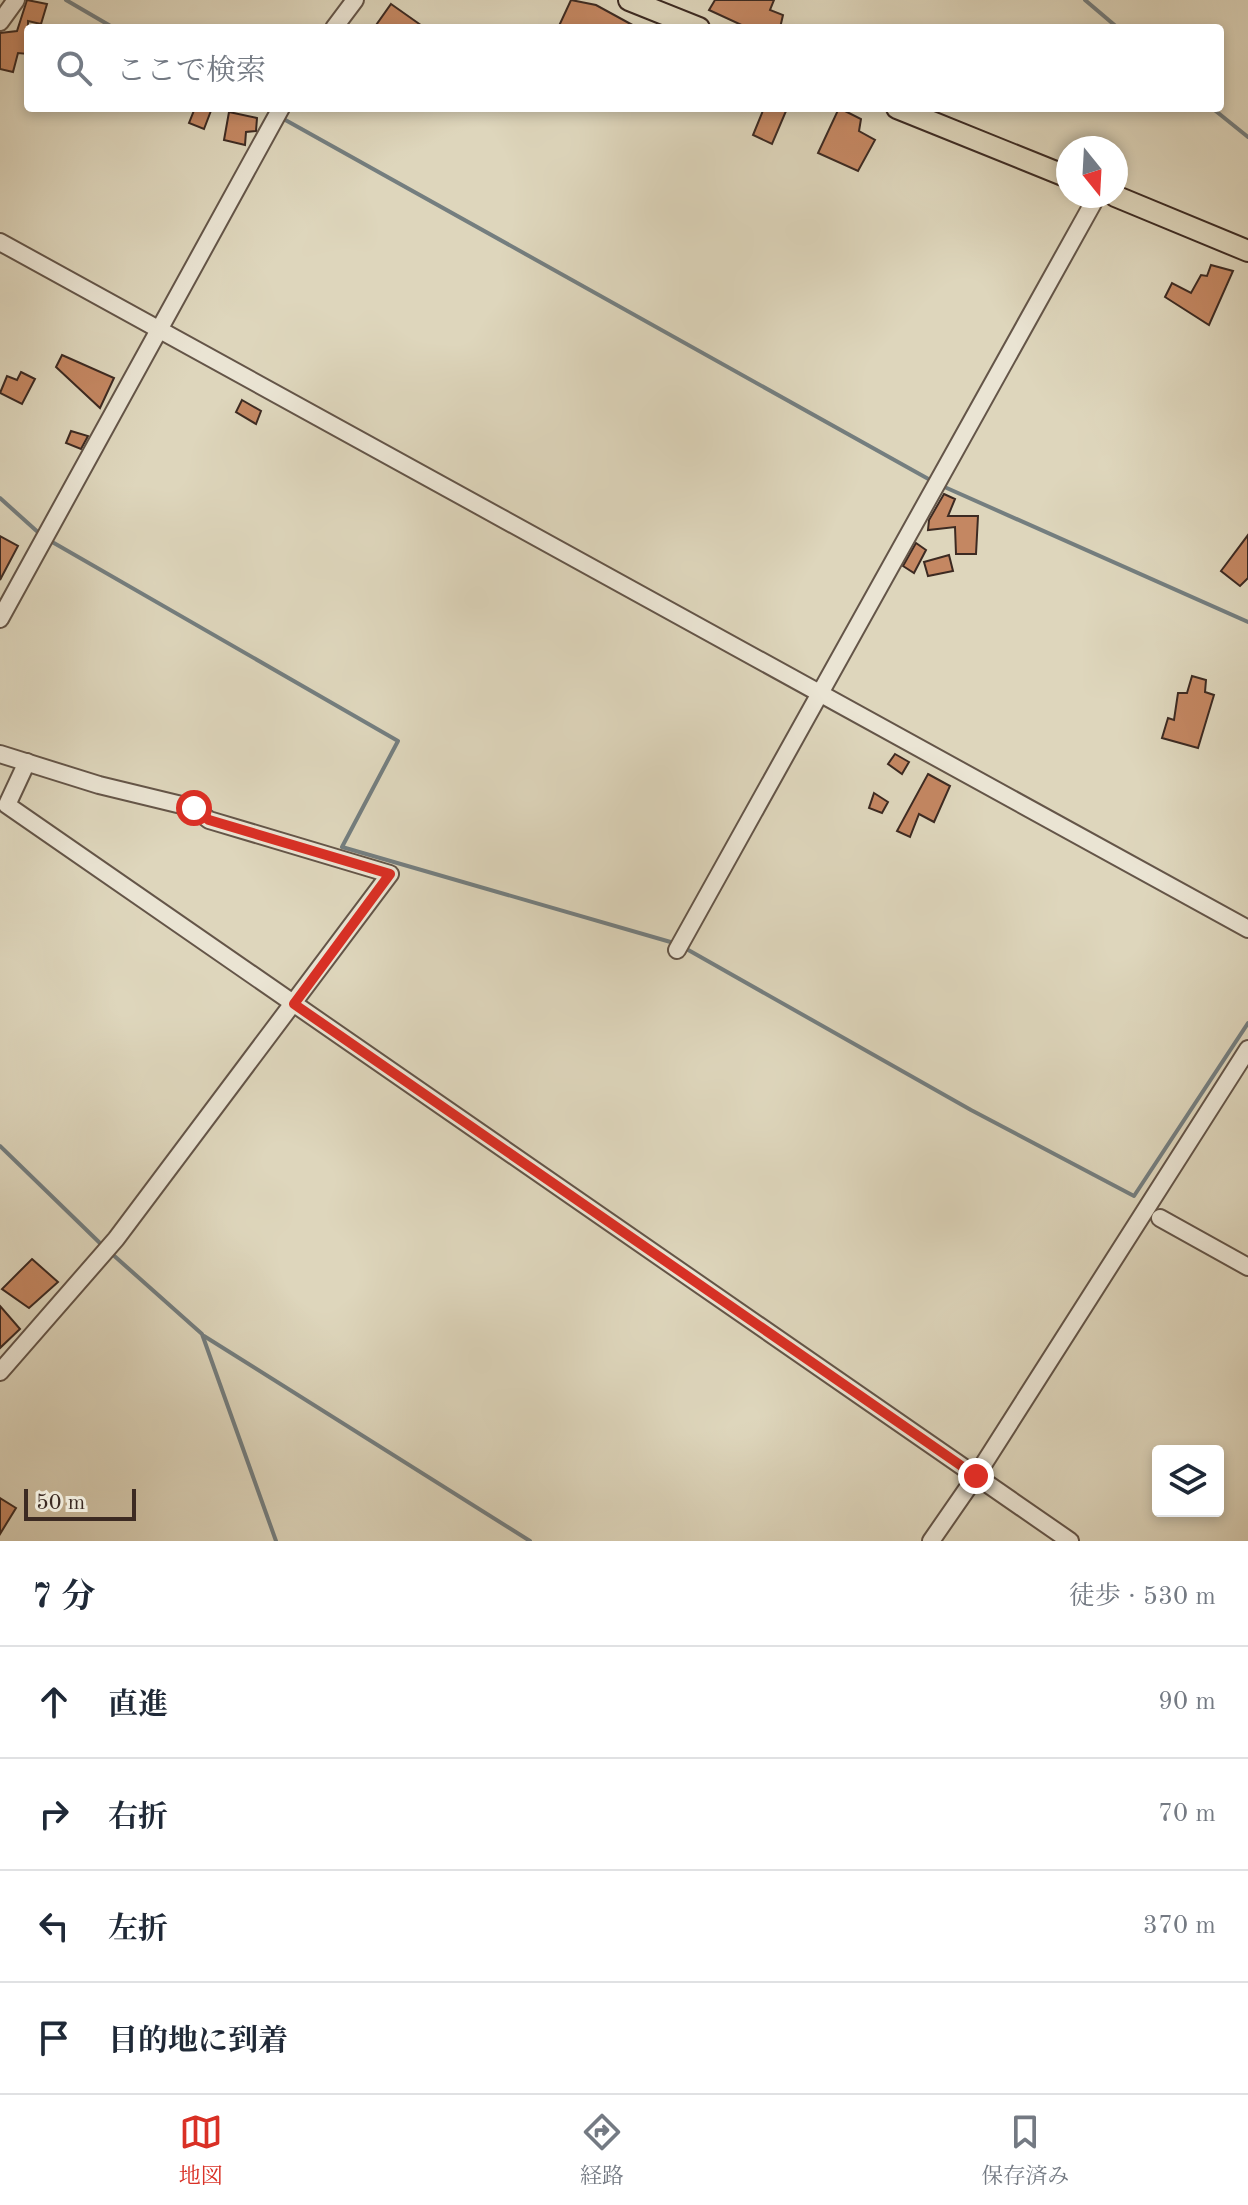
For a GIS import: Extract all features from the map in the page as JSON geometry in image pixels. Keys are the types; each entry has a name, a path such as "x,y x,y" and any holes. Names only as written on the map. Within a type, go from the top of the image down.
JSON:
{"main road":[{"path":"629,0 689,24"},
{"path":"907,112 1056,172"},
{"path":"1128,201 1248,251"}],"street":[{"path":"0,22 16,0"},
{"path":"337,24 355,0"},
{"path":"0,619 279,112"},
{"path":"677,950 1090,208"},
{"path":"0,242 1248,929"},
{"path":"0,754 99,785 194,808 209,820 390,874 116,1239 0,1372"},
{"path":"27,762 7,805 1070,1541"},
{"path":"931,1541 976,1476 1248,1049"},
{"path":"1160,1218 1248,1267"}],"building":[{"path":"27,0 47,4 41,24 28,21 24,24 24,54 18,53 13,72 0,69 0,33 17,31"},
{"path":"571,0 596,5 631,24 560,24"},
{"path":"715,0 774,0 770,10 783,15 781,24 739,24 709,10"},
{"path":"391,4 419,24 377,24"},
{"path":"193,112 210,112 204,129 189,123"},
{"path":"229,112 257,118 256,131 246,132 245,145 224,140"},
{"path":"762,112 786,112 772,144 753,135"},
{"path":"837,112 847,112 861,119 859,131 875,140 858,171 818,153"},
{"path":"1211,265 1233,271 1209,325 1165,297 1172,283 1191,293 1201,275 1207,276"},
{"path":"62,355 114,378 100,408 56,367"},
{"path":"21,372 35,379 22,404 0,393 7,376 17,380"},
{"path":"242,400 261,411 256,424 236,412"},
{"path":"71,431 88,436 81,449 66,443"},
{"path":"944,494 955,499 948,516 978,516 976,554 956,554 955,527 928,530 929,520"},
{"path":"1248,535 1248,578 1240,586 1221,571"},
{"path":"0,536 18,546 0,580"},
{"path":"916,543 926,550 914,573 903,566"},
{"path":"949,555 953,571 928,576 924,562"},
{"path":"1192,676 1206,680 1205,692 1214,695 1198,748 1162,738 1168,718 1174,720 1178,693 1187,693"},
{"path":"895,754 909,762 902,774 888,764"},
{"path":"928,774 950,786 934,822 919,814 910,837 897,831"},
{"path":"874,793 888,802 882,813 869,808"},
{"path":"32,1259 58,1282 29,1308 2,1289"},
{"path":"0,1306 20,1329 0,1348"},
{"path":"0,1498 16,1508 0,1534"}],"waterway":[{"path":"66,0 107,24"},
{"path":"1085,0 1113,24"},
{"path":"1217,112 1248,137"},
{"path":"280,117 932,481"},
{"path":"940,485 1248,622"},
{"path":"0,498 40,534"},
{"path":"47,539 398,741 342,847 674,943"},
{"path":"683,947 971,1110 1134,1196 1248,1023"},
{"path":"0,1146 104,1247"},
{"path":"111,1253 202,1334 276,1541"},
{"path":"204,1336 530,1541"}],"route":[{"path":"194,808 209,820 390,874 294,1004 976,1476"}]}
